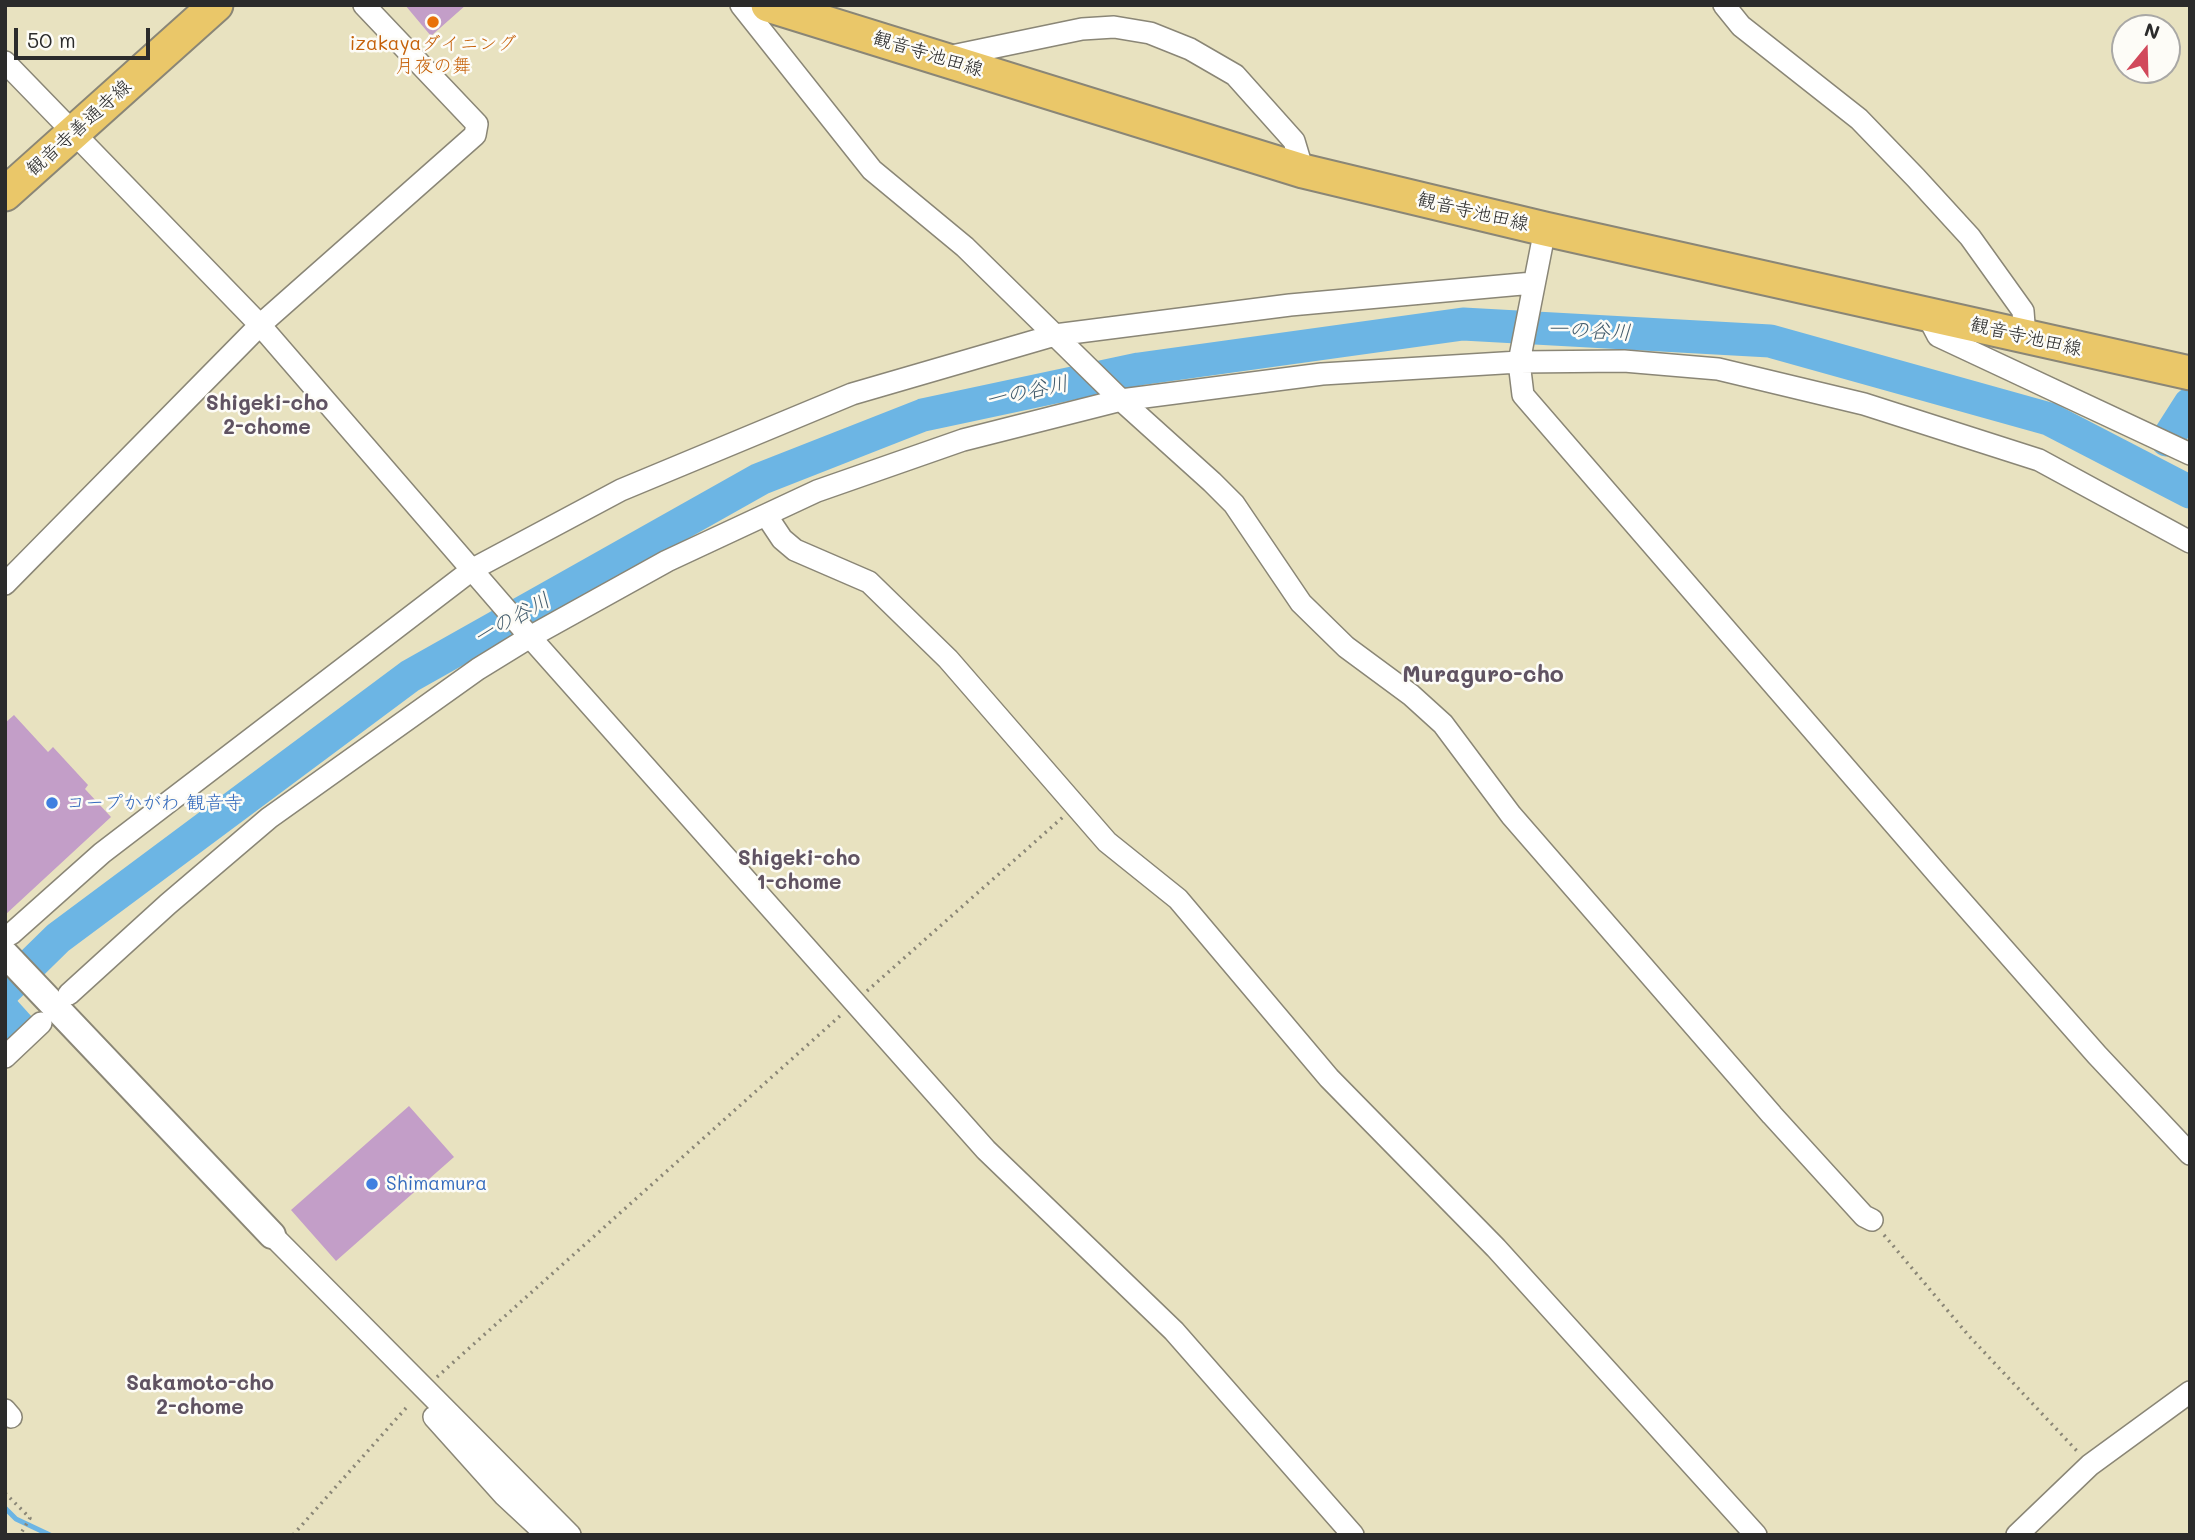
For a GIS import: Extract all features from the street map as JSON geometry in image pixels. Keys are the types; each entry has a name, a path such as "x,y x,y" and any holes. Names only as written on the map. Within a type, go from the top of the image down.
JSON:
{"main road":[{"name":"観音寺善通寺線","path":"5,194 216,5"},
{"name":"観音寺池田線","path":"768,5 1303,171 1545,229 2190,373"}],"street":[{"path":"5,584 260,325 475,135 477,124 364,5"},
{"path":"741,5 872,170 965,247 1121,400 1234,504 1301,603 1346,647 1411,695 1443,724 1520,825 1772,1115 1864,1216 1872,1220"},
{"path":"1724,5 1741,26 1859,119 1970,237 2023,311 2025,337"},
{"path":"940,58 1082,29 1114,27 1150,33 1190,49 1235,75 1294,141 1303,171"},
{"path":"5,62 73,134 168,227 260,325 530,637 853,1004 986,1150 1174,1331 1353,1535"},
{"path":"1545,229 1519,362 1523,395 1641,534 2097,1055 2190,1154"},
{"path":"570,1535 421,1394 55,1008 8,944 102,853 472,569 621,490 852,394 1055,335 1290,305 1533,283"},
{"path":"1927,315 1938,336 2190,454"},
{"path":"5,1057 168,904 269,818 478,669 530,637 667,561 817,491 963,439 1121,400 1322,374 1519,362 1624,361 1718,369 1864,404 2039,460 2190,542"},
{"path":"766,514 782,539 795,550 869,582 947,659 1107,842 1178,899 1329,1078 1496,1248 1756,1535"},
{"path":"2017,1535 2090,1465 2190,1392"},
{"path":"421,1394 505,1495 547,1535"}],"path":[{"path":"293,1535 421,1394 1075,806"},
{"path":"1872,1220 1969,1336 2090,1465"},
{"path":"5,1493 30,1518 20,1535"}],"water":[{"path":"5,987 32,1017 5,1043"}],"building":[{"name":"izakayaダイニング 月夜の舞","path":"405,5 466,5 431,36"},
{"name":"コープかがわ 観音寺","path":"14,715 48,752 53,747 88,785 85,789 111,817 5,915 5,723"},
{"name":"Shimamura","path":"409,1106 454,1157 336,1261 291,1210"}],"waterway":[{"name":"一の谷川","path":"5,990 58,938 410,676 760,479 923,415 1139,369 1463,324 1770,341 2049,419 2190,492"},
{"path":"2167,440 2190,404"},
{"path":"5,1508 16,1519 50,1535"}],"place":[{"name":"izakayaダイニング 月夜の舞","path":"433,22"},
{"name":"コープかがわ 観音寺","path":"52,803"},
{"name":"Shimamura","path":"372,1184"}],"district":[{"name":"Shigeki-cho 2-chome","path":"267,416"},
{"name":"Muraguro-cho","path":"1483,675"},
{"name":"Shigeki-cho 1-chome","path":"799,871"},
{"name":"Sakamoto-cho 2-chome","path":"200,1396"}]}
